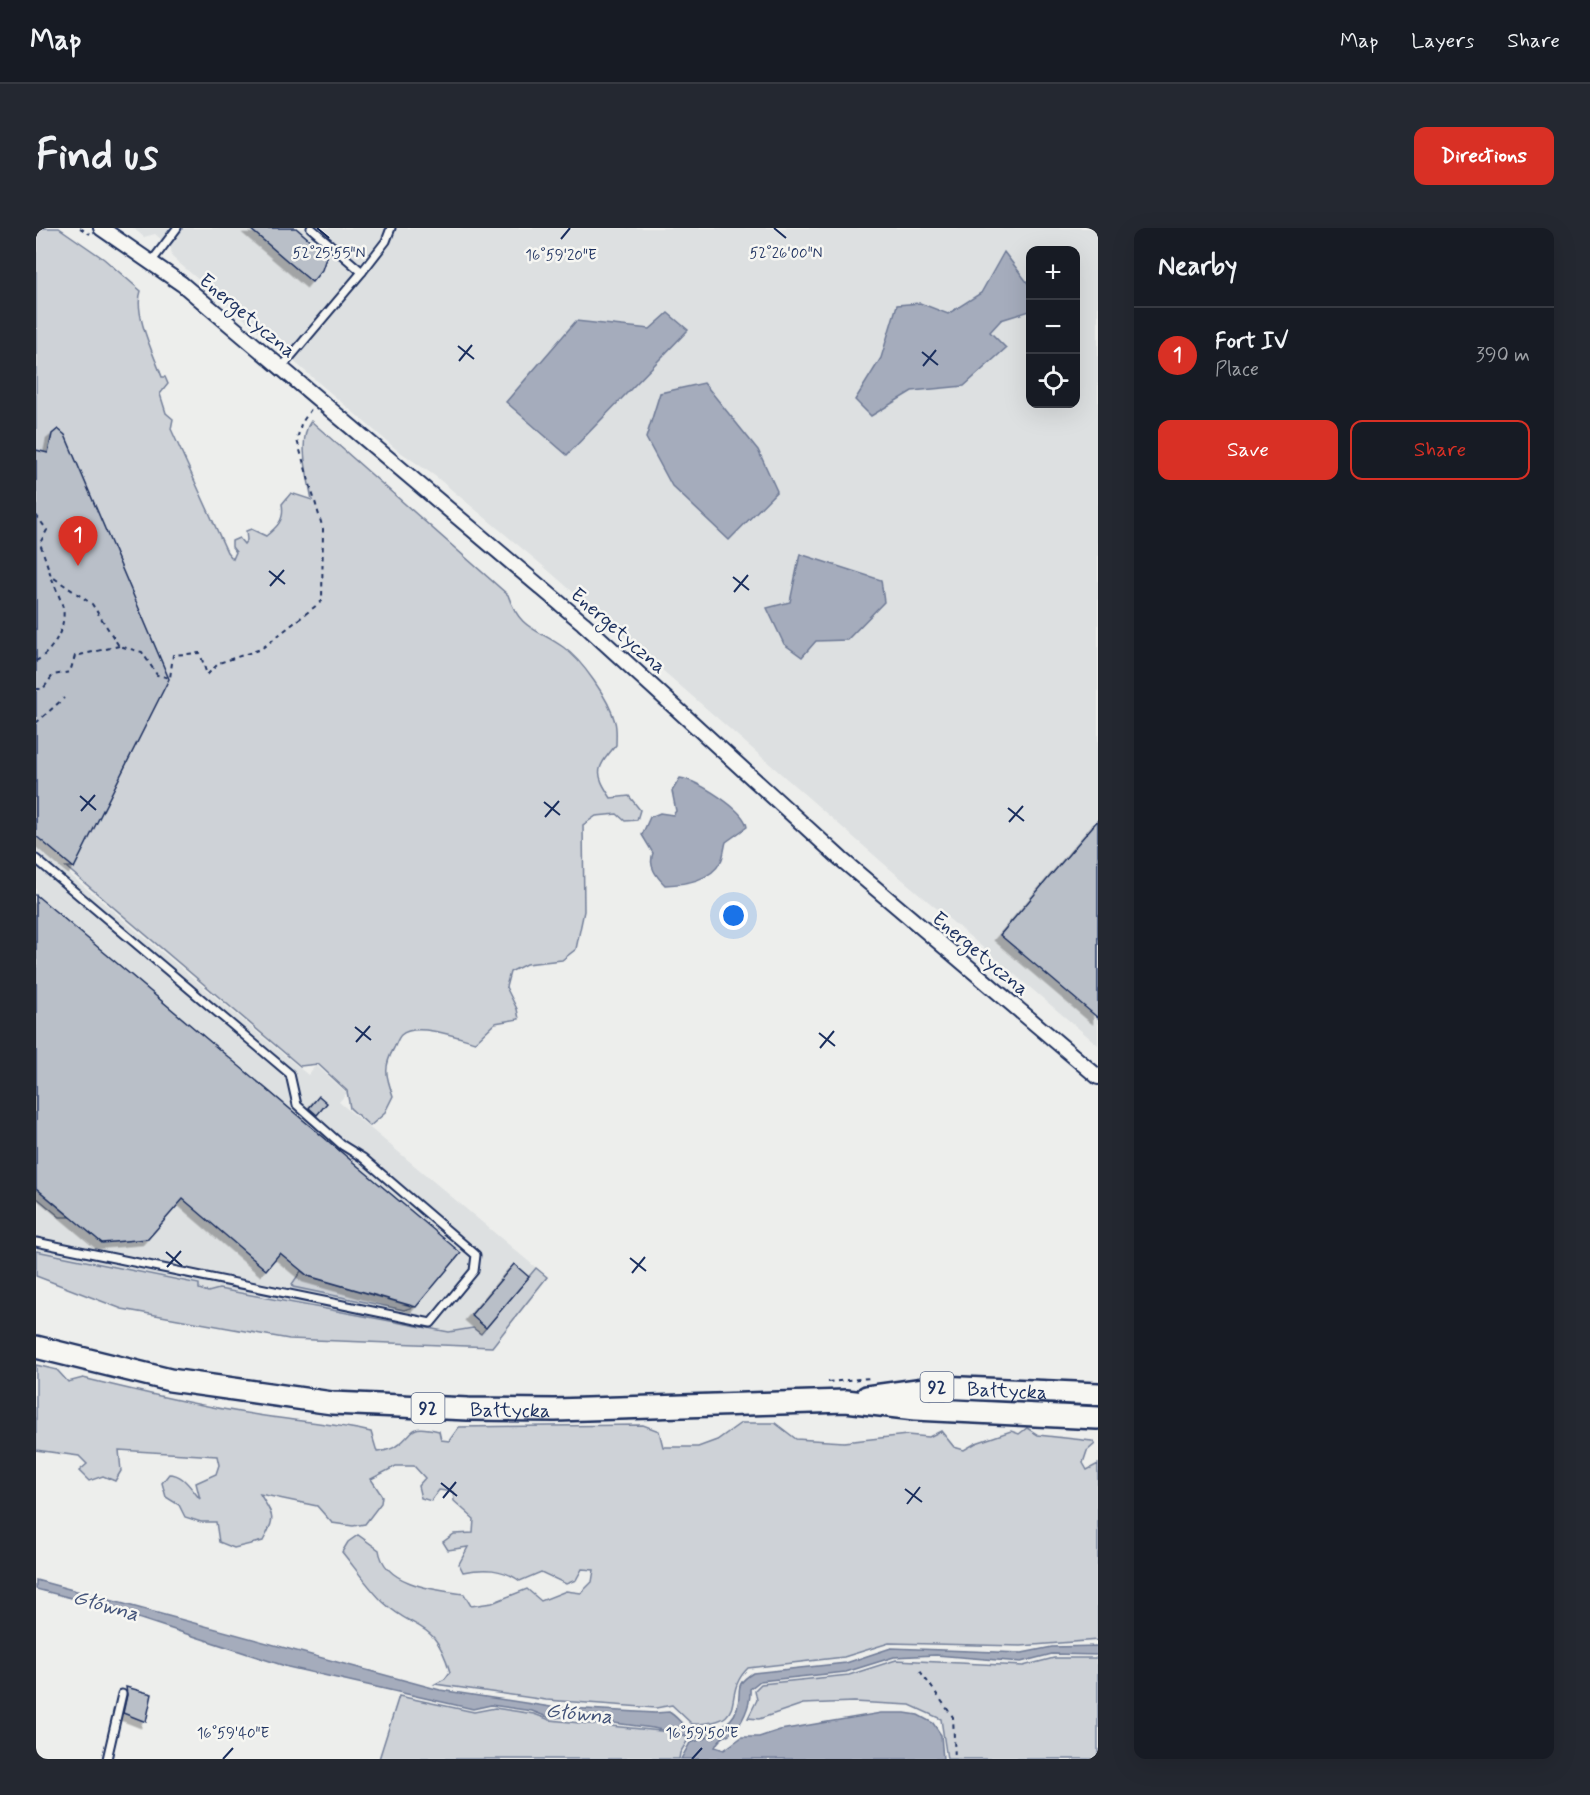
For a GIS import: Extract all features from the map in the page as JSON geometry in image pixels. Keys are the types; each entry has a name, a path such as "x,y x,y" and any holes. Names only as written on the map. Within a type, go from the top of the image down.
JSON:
{"main road":[{"name":"Bałtycka","path":"36,1347 170,1380 279,1397 343,1404 555,1410 846,1401 915,1409 1098,1418"},
{"name":"Bałtycka","path":"846,1401 915,1388 939,1387 1098,1394"}],"street":[{"name":"Energetyczna","path":"99,234 152,261 281,368 619,654 841,859 1098,1077"}],"lane":[{"path":"152,261 177,228"},
{"path":"311,228 362,272"},
{"path":"281,368 362,272 386,241 392,228"},
{"path":"36,859 290,1074 297,1105 476,1255 474,1271 431,1323 36,1242"},
{"path":"107,1759 122,1694"}],"path":[{"path":"80,228 99,234"},
{"path":"36,689 43,689 53,675 70,672 75,656 119,646 142,652 157,675 170,678 173,655 200,653 207,675 219,663 261,649 322,601 324,529 297,440 301,424 311,408 320,415"},
{"path":"36,515 48,530 40,543 64,611 60,633 45,656 36,661"},
{"path":"51,576 92,604 119,646"},
{"path":"36,723 64,698"},
{"path":"920,1671 953,1717 955,1759"}],"shaded area":[{"path":"36,228 59,228 104,259 141,291 139,300 142,322 162,377 165,377 168,384 160,394 166,413 173,419 171,429 227,552 233,559 236,552 232,547 232,541 239,538 244,544 247,540 246,531 251,529 266,536 279,523 283,510 282,504 291,493 312,500 304,448 307,429 311,421 508,595 513,607 524,622 570,653 594,681 612,713 616,728 616,745 601,765 600,776 611,798 629,796 640,810 637,820 625,821 617,814 596,816 583,825 584,911 576,949 562,960 526,964 510,972 506,987 517,1009 519,1019 495,1023 475,1042 427,1030 408,1031 401,1035 387,1066 387,1077 393,1096 384,1114 370,1126 350,1108 347,1091 318,1064 300,1066 66,867 74,867 36,821"},
{"path":"133,228 1098,228 1098,1045 890,869 542,565 435,476 396,449 172,257 171,248 155,234 144,237"},
{"path":"36,846 308,1075 316,1065 347,1093 339,1102 547,1277 492,1347 289,1339 122,1309 36,1276"},
{"path":"36,1188 70,1217 60,1217 36,1197"},
{"path":"36,1251 199,1284 199,1289 208,1292 219,1289 449,1332 473,1328 481,1334 536,1268 547,1277 492,1347 289,1339 122,1309 36,1276"},
{"path":"301,1271 308,1276 414,1307 404,1310 293,1287 292,1284"},
{"path":"36,1365 57,1370 68,1382 83,1378 224,1409 371,1432 377,1452 394,1447 416,1429 439,1431 441,1440 449,1441 459,1427 643,1425 659,1431 663,1447 698,1447 717,1440 741,1423 775,1423 796,1439 844,1442 907,1435 929,1437 941,1431 954,1447 964,1450 976,1443 1011,1431 1019,1434 1027,1428 1038,1435 1092,1441 1095,1444 1087,1451 1083,1463 1087,1470 1098,1464 1098,1640 1021,1646 889,1643 844,1657 748,1668 740,1678 729,1713 722,1719 692,1724 672,1705 656,1708 546,1700 435,1684 445,1679 450,1672 437,1643 423,1628 395,1612 377,1596 342,1552 348,1542 358,1535 379,1550 383,1562 400,1578 425,1588 464,1594 471,1606 492,1603 527,1589 541,1601 566,1591 581,1593 592,1582 594,1570 582,1569 576,1580 566,1584 541,1572 520,1581 500,1571 463,1572 459,1564 468,1547 448,1550 443,1542 454,1534 473,1533 474,1519 454,1501 453,1492 439,1490 431,1501 421,1498 418,1486 425,1478 414,1466 396,1466 371,1479 382,1496 381,1503 365,1524 353,1526 332,1523 317,1506 260,1494 272,1516 267,1533 263,1541 234,1548 219,1542 216,1522 201,1522 185,1517 179,1505 166,1497 162,1483 169,1474 179,1476 200,1499 196,1483 216,1474 219,1465 217,1456 119,1450 121,1471 115,1481 103,1476 89,1481 79,1471 87,1464 79,1456 36,1450"},
{"path":"1054,1658 1098,1658 1098,1759 947,1759 941,1719 910,1705 854,1702 803,1704 759,1719 748,1718 757,1700 755,1690 761,1684 849,1675 896,1660 1023,1666"},
{"path":"399,1696 474,1712 495,1708 534,1714 550,1720 671,1732 689,1738 679,1759 379,1759"}],"water":[{"path":"1004,252 1026,281 1026,312 1001,320 990,332 1006,348 964,386 912,391 871,416 855,400 881,358 897,305 920,303 948,314 981,293"},
{"path":"668,313 688,330 567,455 506,402 576,321 650,329"},
{"path":"704,383 758,450 777,491 729,540 672,486 646,438 660,393"},
{"path":"800,554 881,580 884,602 847,640 816,641 802,657 784,644 767,608 790,602"},
{"path":"680,778 698,784 729,804 738,812 747,827 726,842 722,859 711,873 697,880 665,885 654,870 653,853 642,835 650,817 660,813 673,815 676,811 672,791"},
{"name":"Główna","path":"36,1580 440,1690 551,1707 669,1712 688,1728 698,1730 719,1728 730,1720 739,1702 740,1685 753,1673 846,1663 891,1648 1022,1653 1052,1647 1098,1646 1098,1655 1052,1654 1021,1662 936,1655 894,1657 846,1672 760,1681 750,1689 749,1701 738,1726 721,1739 715,1747 724,1750 742,1737 759,1737 780,1730 881,1713 905,1713 918,1715 933,1723 941,1735 943,1759 681,1759 690,1743 709,1737 698,1738 653,1728 566,1717 550,1718 532,1711 491,1705 473,1709 288,1667 95,1604 36,1589"}],"building":[{"path":"249,228 296,228 327,255 322,270 312,282"},
{"path":"58,429 65,435 169,679 74,868 36,836 36,450 48,453 52,434"},
{"path":"1098,820 1098,1018 1000,935"},
{"path":"36,895 461,1253 416,1307 308,1276 280,1253 266,1270 183,1199 148,1239 102,1243 36,1188"},
{"path":"319,1096 327,1103 317,1115 309,1108"},
{"path":"514,1264 529,1277 486,1328 471,1315"},
{"path":"126,1687 152,1694 146,1722 123,1713 127,1695"}],"place":[{"name":"Fort IV","path":"78,566"}]}
